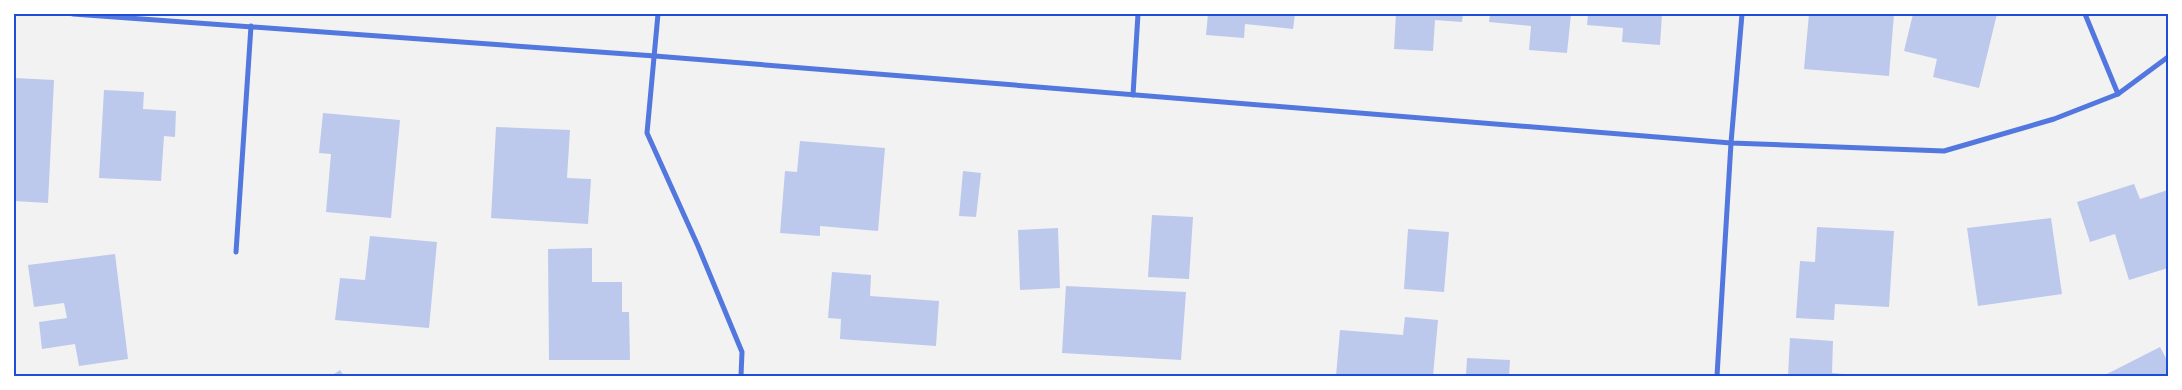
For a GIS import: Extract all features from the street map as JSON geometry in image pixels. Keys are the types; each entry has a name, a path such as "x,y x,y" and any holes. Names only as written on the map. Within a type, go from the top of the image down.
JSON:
{"street":[{"path":"73,14 655,56 1731,142 1944,151 2054,120 2118,94 2168,57"},
{"path":"658,14 647,133 698,246 742,352 740,376"},
{"path":"1133,95 1138,14"},
{"path":"1716,376 1731,142 1742,14"},
{"path":"2085,14 2118,94"},
{"path":"236,252 251,26"}],"building":[{"path":"1208,14 1295,14 1293,29 1245,24 1244,38 1206,35"},
{"path":"1396,14 1463,14 1462,22 1435,20 1433,51 1394,49"},
{"path":"1490,14 1571,14 1567,53 1529,50 1531,26 1489,22"},
{"path":"1588,14 1662,14 1660,45 1622,42 1623,28 1587,25"},
{"path":"1809,14 1894,14 1889,76 1804,69"},
{"path":"1913,14 1997,14 1979,88 1933,77 1937,59 1904,51"},
{"path":"14,78 54,80 48,203 14,201"},
{"path":"104,90 144,92 143,109 176,111 175,137 164,136 161,181 99,178"},
{"path":"323,113 400,120 391,218 326,212 331,154 319,153"},
{"path":"496,127 570,130 567,178 591,179 588,224 491,218"},
{"path":"800,141 885,148 878,231 820,226 820,236 780,233 785,171 797,172"},
{"path":"963,171 981,173 976,217 959,216"},
{"path":"2134,184 2140,199 2168,190 2168,268 2129,280 2115,234 2090,242 2077,202"},
{"path":"1152,215 1193,217 1189,279 1148,277"},
{"path":"2051,218 2062,294 1978,306 1967,228"},
{"path":"1817,227 1894,231 1889,307 1835,304 1834,320 1796,318 1800,261 1815,262"},
{"path":"1058,228 1060,288 1020,290 1018,230"},
{"path":"1408,229 1449,232 1444,292 1404,289"},
{"path":"370,236 437,242 429,328 335,320 340,278 365,280"},
{"path":"592,248 592,282 622,282 622,312 629,312 630,360 549,360 548,249"},
{"path":"115,254 128,359 79,366 75,344 42,349 39,322 67,318 64,303 34,307 28,265"},
{"path":"832,272 871,275 870,296 939,301 936,346 840,339 841,319 828,318"},
{"path":"1066,286 1186,292 1181,360 1062,353"},
{"path":"1405,317 1438,320 1433,376 1336,376 1340,330 1403,335"},
{"path":"1790,338 1833,341 1832,373 1865,376 1788,376"},
{"path":"2160,347 2168,362 2168,376 2103,376"},
{"path":"1467,358 1510,360 1509,376 1466,376"},
{"path":"340,370 344,376 331,376"}]}
